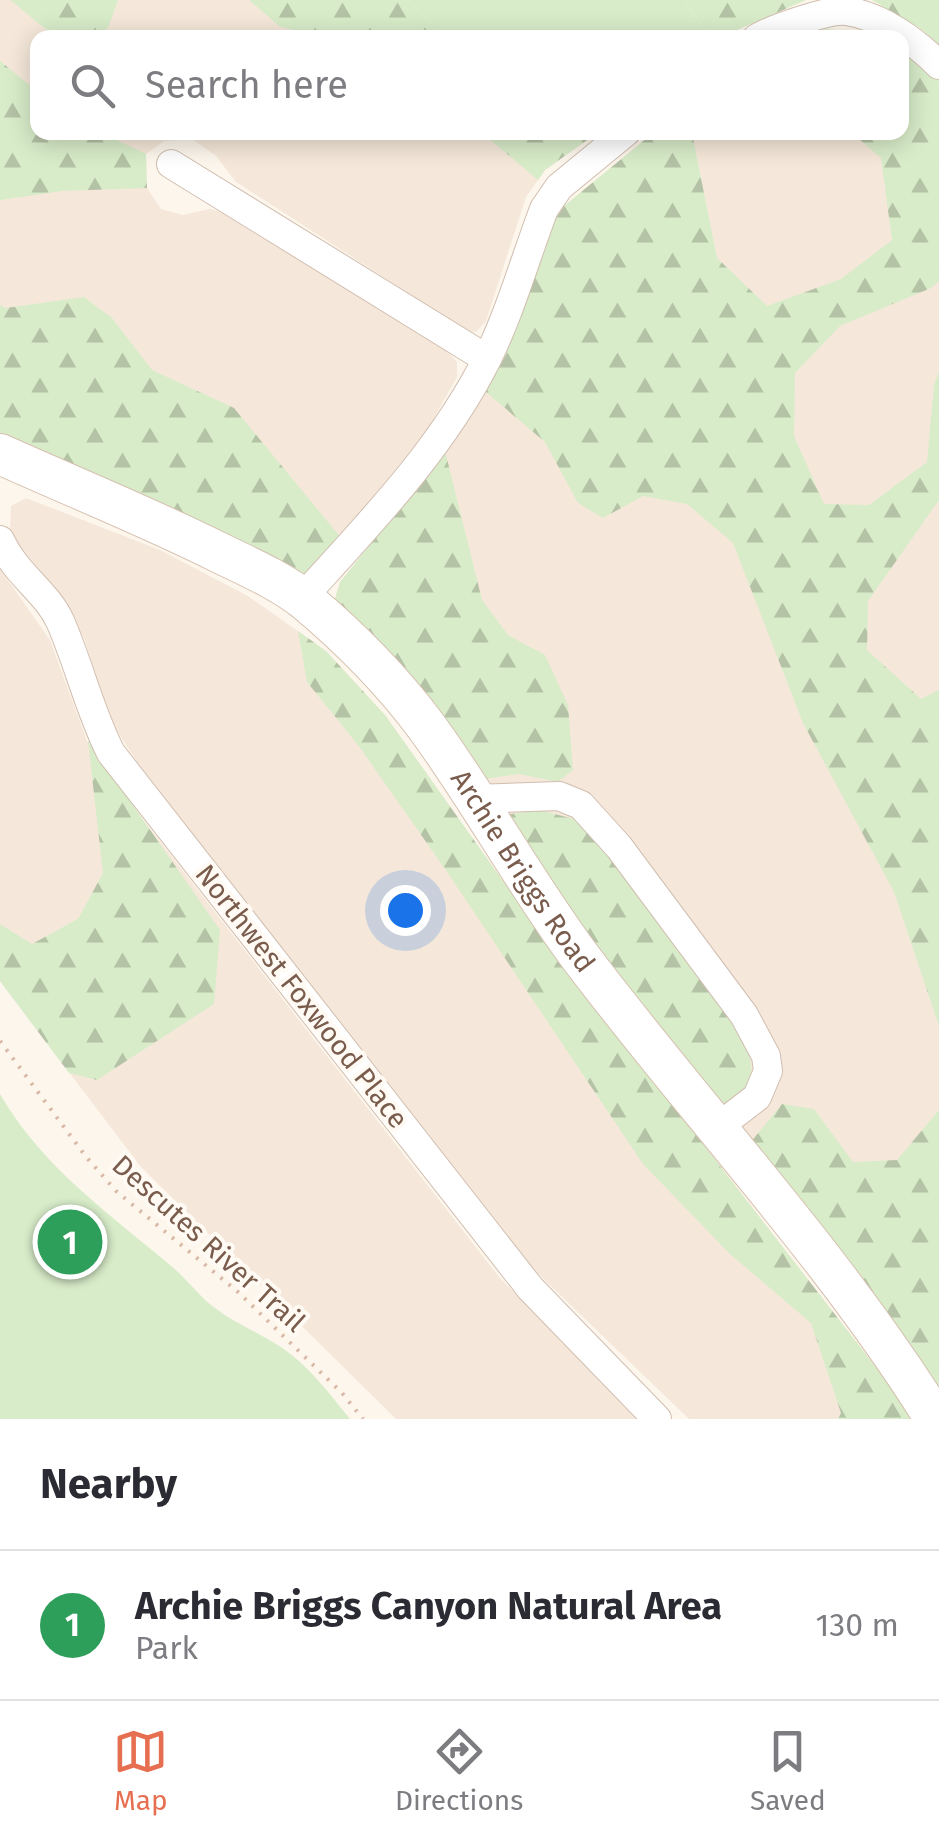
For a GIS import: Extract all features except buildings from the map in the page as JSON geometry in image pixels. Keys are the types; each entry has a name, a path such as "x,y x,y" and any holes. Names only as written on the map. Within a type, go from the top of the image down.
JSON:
{"street":[{"path":"771,30 843,5 894,30"},
{"path":"909,39 939,65"},
{"path":"302,598 392,498 457,411 487,359 544,210 558,188 616,140"},
{"path":"172,164 487,359"},
{"name":"Archie Briggs Road","path":"0,454 192,539 302,598 383,673 426,726 530,888 583,961 718,1127 884,1342 935,1419"},
{"name":"Northwest Foxwood Place","path":"0,540 10,563 50,605 60,622 92,716 111,753 530,1288 656,1419"},
{"path":"474,799 559,796 581,805 619,847 744,1016 766,1056 768,1071 758,1097 718,1127"}],"path":[{"name":"Descutes River Trail","path":"0,1041 116,1191 238,1292 364,1419"}],"shaded area":[{"path":"0,0 408,0 439,30 30,30 30,140 178,140 164,141 146,154 147,188 161,209 183,215 210,209 227,213 442,346 457,362 457,377 430,425 320,568 0,436"},
{"path":"939,81 939,1395 335,599 340,582 429,475 486,392 549,229 564,206 644,140 909,140 909,122"},
{"path":"193,140 587,140 545,170 526,197 486,321 476,332 467,331 236,182 216,156"},
{"path":"26,498 160,550 248,596 326,651 385,715 545,940 916,1419 689,1419 531,1267 137,762 110,720 84,638 60,600 24,558 10,530 11,506"},
{"path":"0,569 50,640 87,741 123,794 499,1277 639,1419 396,1419 141,1167 5,988 0,981"}],"green space":[{"path":"10,0 118,0 104,30 44,28"},
{"path":"249,0 408,0 439,30 292,30 279,26"},
{"path":"408,0 684,0 705,30 439,30"},
{"path":"684,0 806,0 737,30 705,30"},
{"path":"872,0 939,0 939,45 920,28"},
{"path":"909,56 939,81 939,281 931,288 840,326 795,373 794,436 824,504 869,505 927,462 934,385 939,371 939,500 868,601 867,650 921,699 939,690 939,1026 894,892 803,723 733,543 687,504 643,496 603,518 578,503 545,442 486,392 549,229 564,206 644,140 693,140 717,258 767,306 841,279 892,240 881,158 860,140 909,140"},
{"path":"0,61 30,85 30,140 117,140 146,154 147,188 62,191 0,200"},
{"path":"490,140 587,140 545,170 538,180"},
{"path":"84,297 112,318 152,370 234,408 342,539 320,568 301,576 0,436 0,305 6,308"},
{"path":"445,451 482,600 508,635 545,655 568,705 573,770 558,782 519,774 484,779 339,613 335,599 340,582"},
{"path":"298,631 326,651 385,715 545,940 916,1419 838,1419 841,1413 811,1323 730,1254 643,1164 445,869 358,745 307,682"},
{"path":"88,741 220,930 214,1004 97,1080 69,1073 0,981 0,924 32,944 78,919 103,873"},
{"path":"539,810 578,820 599,835 746,1043 750,1082 725,1111 579,929 504,815"},
{"path":"0,1094 58,1169 210,1304 291,1354 350,1419 0,1419"},
{"path":"782,1104 814,1109 853,1162 897,1160 939,1110 939,1395 750,1143"}],"place":[{"name":"Archie Briggs Canyon Natural Area","path":"70,1242"}]}
